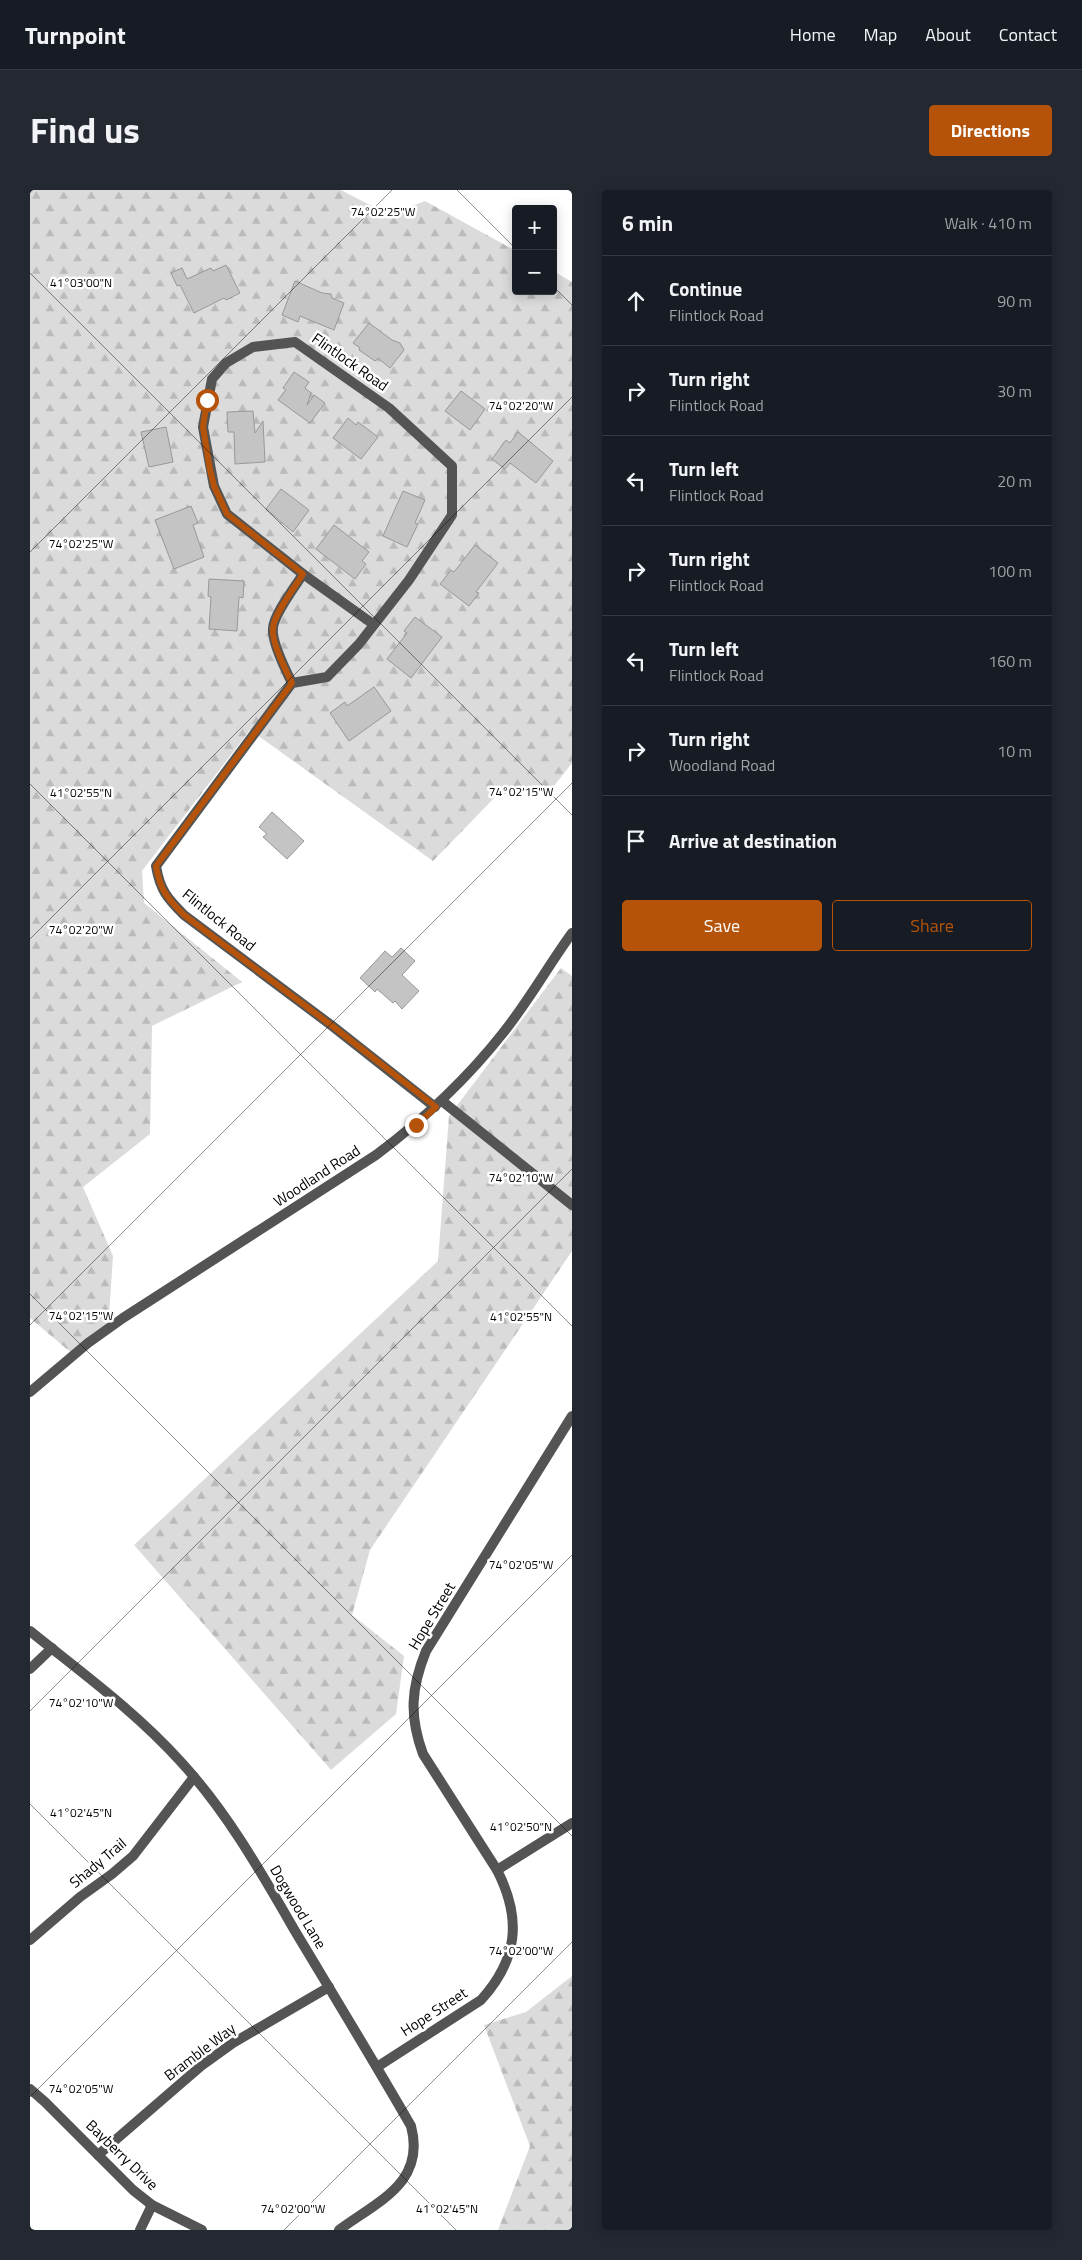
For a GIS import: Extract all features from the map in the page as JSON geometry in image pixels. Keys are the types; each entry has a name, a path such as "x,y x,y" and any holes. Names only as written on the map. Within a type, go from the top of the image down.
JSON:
{"street":[{"name":"Flintlock Road","path":"373,624 303,574 227,514 214,486 203,427 212,379 226,363 252,348 295,342 390,408 452,466 452,515 409,580 359,644 326,677 292,683 156,866 159,881 166,896 184,915 439,1104 572,1206"},
{"path":"292,683 279,655 273,628 283,604 303,574"},
{"name":"Woodland Road","path":"30,1392 88,1343 376,1155 439,1104 472,1070 504,1032 572,933"},
{"name":"Hope Street","path":"377,2067 469,2009 494,1986 511,1950 514,1929 510,1899 497,1870 422,1754 413,1715 414,1694 417,1673 426,1651 572,1416"},
{"name":"Dogwood Lane","path":"30,1631 108,1692 142,1722 194,1777 232,1828 411,2126 415,2140 415,2153 408,2174 394,2190 339,2230"},
{"path":"30,1669 52,1648"},
{"name":"Shady Trail","path":"30,1940 80,1897 133,1856 194,1777"},
{"path":"497,1870 572,1823"},
{"name":"Bramble Way","path":"98,2155 202,2066 225,2049 329,1987"},
{"name":"Bayberry Drive","path":"30,2088 133,2190 152,2205 202,2230"},
{"path":"140,2230 152,2205"}],"green space":[{"path":"30,190 341,190 389,215 425,201 512,249 512,295 557,295 557,273 572,282 572,763 554,786 497,795 433,861 250,730 142,871 144,903 242,982 152,1026 150,1134 83,1187 113,1256 108,1332 75,1356 30,1318"},
{"path":"561,968 572,976 572,1251 370,1550 352,1615 404,1656 396,1714 331,1770 134,1545 438,1261 449,1116"},
{"path":"572,1976 572,2230 498,2230 530,2146 484,2025 526,2012"}],"building":[{"path":"226,265 240,293 226,300 224,298 194,313 180,285 177,286 171,273 182,268 187,279 211,268 213,271"},
{"path":"295,281 322,293 331,294 332,298 344,303 334,330 300,316 298,322 282,315"},
{"path":"369,323 392,340 400,343 404,350 390,368 378,358 375,361 359,350 360,348 353,343"},
{"path":"294,372 309,382 305,388 311,393 307,405 314,395 325,403 310,423 278,400 286,390 283,388"},
{"path":"461,391 485,409 470,430 445,411"},
{"path":"253,411 255,433 263,421 265,462 235,464 234,432 228,432 227,412"},
{"path":"348,418 356,425 358,422 378,437 361,459 333,438"},
{"path":"166,427 173,462 149,467 141,432"},
{"path":"518,432 553,461 536,483 510,463 505,469 492,459 506,440 510,443"},
{"path":"281,489 309,510 293,532 266,509"},
{"path":"403,491 425,500 415,523 418,524 407,547 383,536"},
{"path":"191,506 198,523 193,525 204,557 174,569 155,520"},
{"path":"334,525 369,552 362,561 366,564 355,579 316,549"},
{"path":"475,545 498,563 476,592 479,593 469,606 440,584 451,570 454,572"},
{"path":"209,579 244,581 243,598 239,597 237,631 209,629 211,597 208,596"},
{"path":"415,617 442,637 411,678 387,659 407,633 404,631"},
{"path":"374,687 391,711 349,741 330,713 345,702 347,706"},
{"path":"272,812 304,841 287,859 263,837 267,834 259,827"},
{"path":"401,948 415,961 402,975 419,991 402,1009 395,1001 393,1003 377,989 375,992 360,978 385,951 392,957"}],"route":[{"path":"207,400 203,427 210,470 214,486 227,514 303,574 283,604 273,628 279,655 292,683 156,866 159,881 166,896 184,915 331,1025 436,1107 416,1125"}]}
